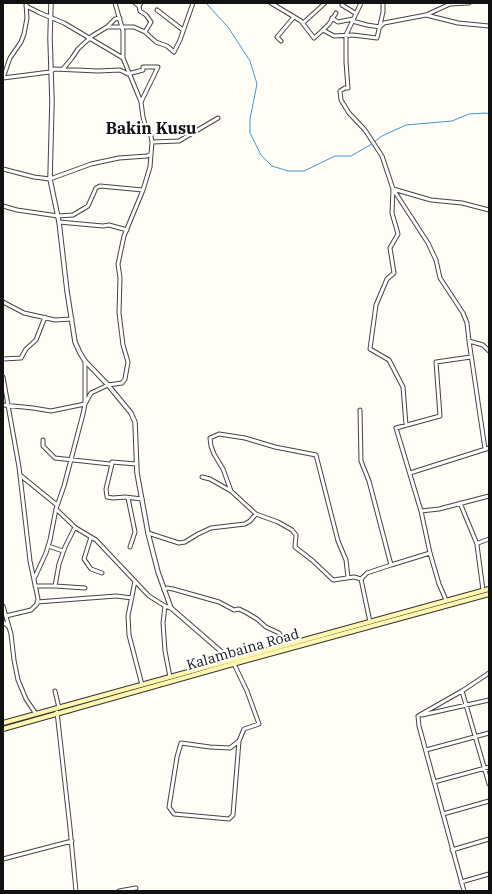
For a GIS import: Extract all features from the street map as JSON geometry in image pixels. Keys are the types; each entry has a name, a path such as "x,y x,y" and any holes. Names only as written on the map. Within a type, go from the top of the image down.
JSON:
{"main road":[{"path":"3,723 58,709 170,676 233,662 284,645 489,588"},
{"name":"Kalambaina Road","path":"3,729 233,662 489,594"}],"street":[{"path":"51,3 50,72 52,100 50,179 59,222 75,342 85,361 108,385 131,413 135,422 136,464 148,533 164,590 171,608"},
{"path":"3,405 51,411 85,404 91,393 108,385 122,383 127,372 128,362 123,345 119,313 120,278 118,264 127,230 143,190 150,167 152,142 150,131 145,124 143,117 141,102 122,58 122,28 115,3"},
{"path":"135,3 140,4 140,11 146,15 151,22 144,32"},
{"path":"107,27 134,28 144,32 156,42 167,46 174,52 193,3"},
{"path":"271,3 303,23 314,38 323,30 336,13"},
{"path":"277,8 279,3"},
{"path":"303,23 325,3"},
{"path":"361,3 355,13 346,36 348,88 340,91 341,100 349,113 365,130 382,156 393,189 428,243 436,260 440,278 463,313 467,323 485,449"},
{"path":"323,30 334,36 366,36 377,38 384,3"},
{"path":"380,27 384,23 426,15 450,4 469,3"},
{"path":"26,4 50,17 64,22 122,58"},
{"path":"26,4 27,18 24,34 21,42 10,58 3,78 50,72 54,69 98,71 120,70 128,74 143,70 143,67 158,67 141,102"},
{"path":"342,5 355,13"},
{"path":"157,10 183,30"},
{"path":"426,15 458,22 489,26"},
{"path":"281,41 277,37 294,17"},
{"path":"62,69 78,49 115,19 120,18"},
{"path":"332,18 338,22 352,20 367,25 380,27"},
{"path":"152,142 179,141 218,118"},
{"path":"3,169 34,177 50,179 91,164 127,157 147,156 151,154"},
{"path":"3,206 17,210 58,216 73,215 88,206 96,188 100,186 143,190"},
{"path":"393,189 431,200 462,203 489,210"},
{"path":"393,189 392,213 398,234 390,248 394,273 388,279 376,305 370,349 389,360 403,387 406,425"},
{"path":"59,222 104,226 109,225 127,230"},
{"path":"3,302 24,313 55,320 72,319"},
{"path":"3,359 21,358 26,350 36,340 45,317"},
{"path":"469,341 483,345 489,352"},
{"path":"446,600 439,584 430,553 421,511 396,428 440,416 436,362 471,357"},
{"path":"34,579 48,546 56,507 71,460 85,404 85,361"},
{"path":"3,377 20,475 30,561 37,602 31,610 6,616"},
{"path":"360,410 360,461 369,481 391,565"},
{"path":"231,491 223,469 211,446 210,438 219,434 245,438 275,447 316,455 338,541 346,560 348,578"},
{"path":"43,440 43,446 56,458 112,464 112,462 136,464"},
{"path":"410,473 489,448"},
{"path":"112,464 106,489 107,497 142,499"},
{"path":"20,475 56,507 75,527 91,537 109,553 150,596 165,606 171,608 233,662 247,691 259,724 244,729 239,741 239,762 233,815 229,819 174,814 169,807 176,757 181,743 230,748 239,741"},
{"path":"202,477 210,479 231,491 256,514 278,522 292,530 296,534 295,547 313,561 333,580 354,577 361,579"},
{"path":"421,511 439,509 489,496"},
{"path":"128,498 136,532 130,547"},
{"path":"460,503 477,545 483,590"},
{"path":"148,533 179,543 185,542 211,528 246,524 256,514"},
{"path":"55,586 63,551 75,527"},
{"path":"91,537 84,558 91,569 102,573"},
{"path":"477,545 478,542 489,539"},
{"path":"48,546 63,551"},
{"path":"361,579 367,573 430,553"},
{"path":"361,579 370,622"},
{"path":"135,581 128,616 129,635 142,685"},
{"path":"35,586 85,588"},
{"path":"164,590 167,588 173,589 218,602 234,610 239,609 248,613 266,628 279,633 284,645"},
{"path":"37,602 116,596 132,598"},
{"path":"3,606 12,641 15,670 18,680 26,699 36,714"},
{"path":"165,606 163,622 164,651 170,676"},
{"path":"3,622 9,627"},
{"path":"418,716 462,691 489,673"},
{"path":"55,691 72,841 76,891"},
{"path":"462,691 489,784"},
{"path":"418,716 489,700"},
{"path":"418,716 419,726 464,891"},
{"path":"426,750 489,733"},
{"path":"434,782 489,767"},
{"path":"443,814 489,801"},
{"path":"452,850 489,839"},
{"path":"3,859 72,841"},
{"path":"461,882 489,874"},
{"path":"119,891 136,888"}],"waterway":[{"path":"206,3 228,27 250,61 257,84 250,119 250,133 261,155 272,166 288,171 304,171 335,156 351,156 382,136 406,125 452,121 469,114 487,113 489,115"}],"district":[{"name":"Bakin Kusu","path":"151,129"}]}
